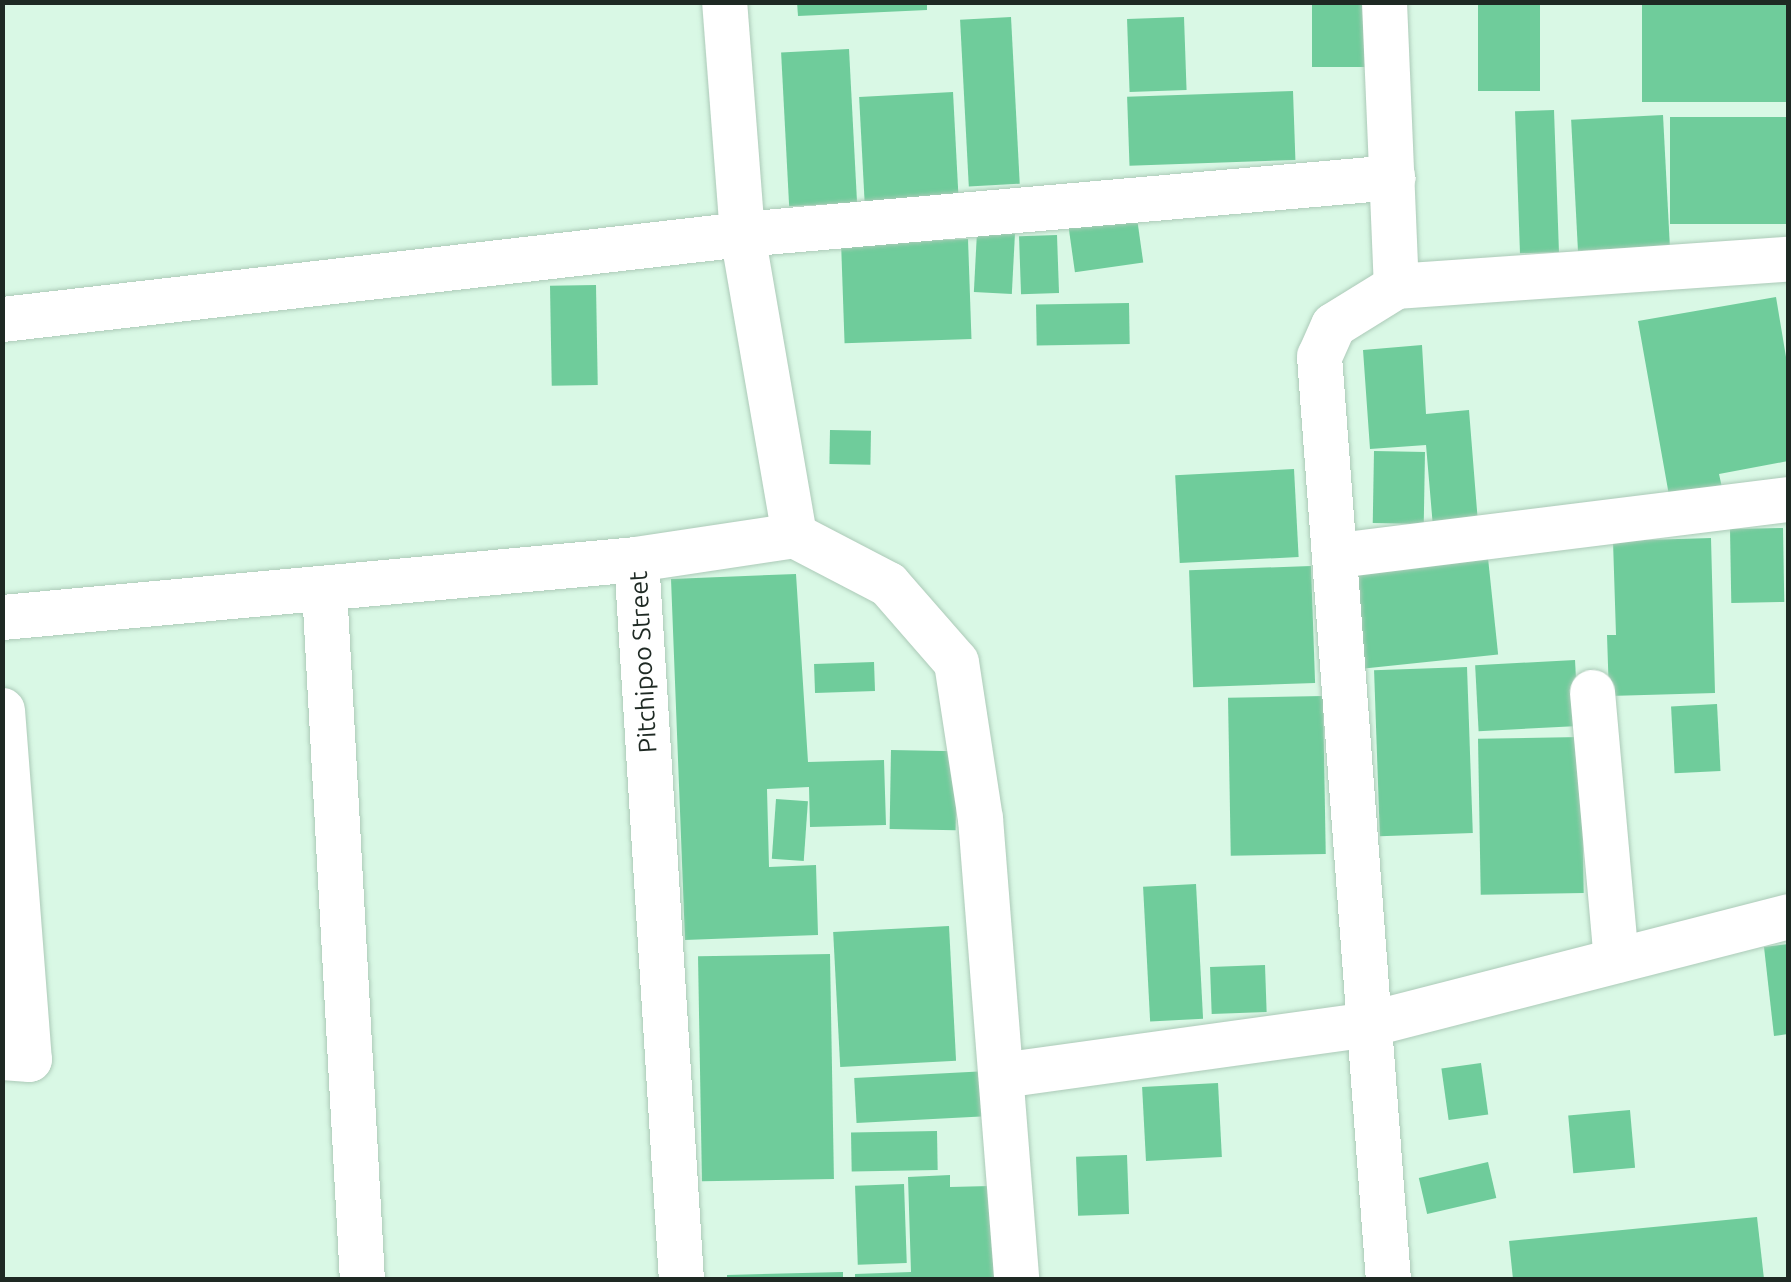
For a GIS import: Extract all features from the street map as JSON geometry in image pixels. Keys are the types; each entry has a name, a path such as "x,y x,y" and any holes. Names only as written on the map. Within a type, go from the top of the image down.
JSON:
{"street":[{"path":"724,2 742,234 794,534 888,584 956,662 980,818 1016,1280"},
{"path":"1384,2 1396,286"},
{"path":"2,319 742,234 1393,178"},
{"path":"1388,1280 1338,555 1319,356 1334,325 1396,286 1786,259"},
{"path":"1338,555 1788,499"},
{"name":"Pitchipoo Street","path":"680,1280 636,560 794,534"},
{"path":"2,617 636,560"},
{"path":"324,588 362,1280"},
{"path":"1592,692 1616,960"},
{"path":"2,710 29,1058 2,1057"},
{"path":"1001,1075 1368,1024 1788,916"}],"building":[{"path":"797,2 927,2 927,10 798,16"},
{"path":"1312,2 1366,2 1366,67 1312,67"},
{"path":"1478,2 1540,2 1540,91 1478,91"},
{"path":"1642,2 1788,2 1788,102 1642,102"},
{"path":"1011,17 1020,184 969,186 960,20"},
{"path":"1184,17 1187,90 1130,92 1127,19"},
{"path":"849,49 857,203 789,206 781,53"},
{"path":"1293,91 1295,160 1130,166 1127,97"},
{"path":"953,92 958,197 865,202 859,97"},
{"path":"1554,110 1559,252 1520,253 1515,111"},
{"path":"1663,115 1670,246 1578,251 1571,120"},
{"path":"1670,117 1788,117 1788,224 1670,224"},
{"path":"1137,218 1143,263 1075,272 1069,228"},
{"path":"977,232 1015,234 1012,294 974,292"},
{"path":"1057,235 1059,293 1021,294 1019,236"},
{"path":"968,239 971,339 845,343 841,243"},
{"path":"596,285 598,385 552,386 550,286"},
{"path":"1776,297 1788,369 1788,461 1719,474 1723,492 1670,501 1638,321"},
{"path":"1129,303 1130,344 1037,346 1036,305"},
{"path":"1422,345 1426,414 1469,410 1478,523 1433,527 1426,445 1370,449 1363,350"},
{"path":"830,430 871,431 870,465 829,464"},
{"path":"1374,451 1425,452 1424,524 1373,523"},
{"path":"1294,469 1299,557 1180,563 1175,475"},
{"path":"1783,528 1784,602 1731,603 1730,529"},
{"path":"1711,538 1715,693 1609,696 1607,635 1616,635 1613,541"},
{"path":"1488,558 1498,654 1362,669 1352,572"},
{"path":"1311,566 1315,683 1193,687 1189,570"},
{"path":"796,574 808,762 884,760 886,825 810,827 809,787 767,789 769,867 816,865 818,935 685,940 671,579"},
{"path":"1575,660 1578,726 1479,731 1475,665"},
{"path":"874,662 875,691 815,693 814,664"},
{"path":"1467,667 1473,833 1380,836 1374,670"},
{"path":"1323,696 1326,854 1231,856 1228,698"},
{"path":"1717,704 1721,771 1675,773 1671,706"},
{"path":"1581,737 1584,893 1481,895 1478,739"},
{"path":"891,750 957,751 956,830 890,829"},
{"path":"776,799 808,801 804,861 772,859"},
{"path":"1196,884 1203,1019 1150,1022 1143,887"},
{"path":"949,926 956,1061 840,1067 833,932"},
{"path":"1788,944 1788,1034 1774,1036 1764,947"},
{"path":"830,954 834,1179 702,1181 698,956"},
{"path":"1265,965 1267,1012 1212,1014 1210,967"},
{"path":"1481,1063 1488,1114 1449,1120 1441,1069"},
{"path":"988,1071 990,1116 857,1123 854,1078"},
{"path":"1218,1083 1222,1157 1146,1161 1142,1087"},
{"path":"1630,1110 1635,1168 1573,1173 1568,1115"},
{"path":"937,1131 938,1170 852,1171 851,1133"},
{"path":"1127,1155 1129,1214 1078,1216 1076,1157"},
{"path":"1488,1162 1496,1198 1427,1214 1419,1178"},
{"path":"950,1175 950,1187 990,1186 994,1279 855,1279 855,1274 911,1272 908,1177"},
{"path":"904,1184 907,1263 858,1265 855,1186"},
{"path":"1757,1217 1764,1279 1513,1279 1509,1241"},
{"path":"843,1272 843,1279 727,1279 727,1275"}]}
